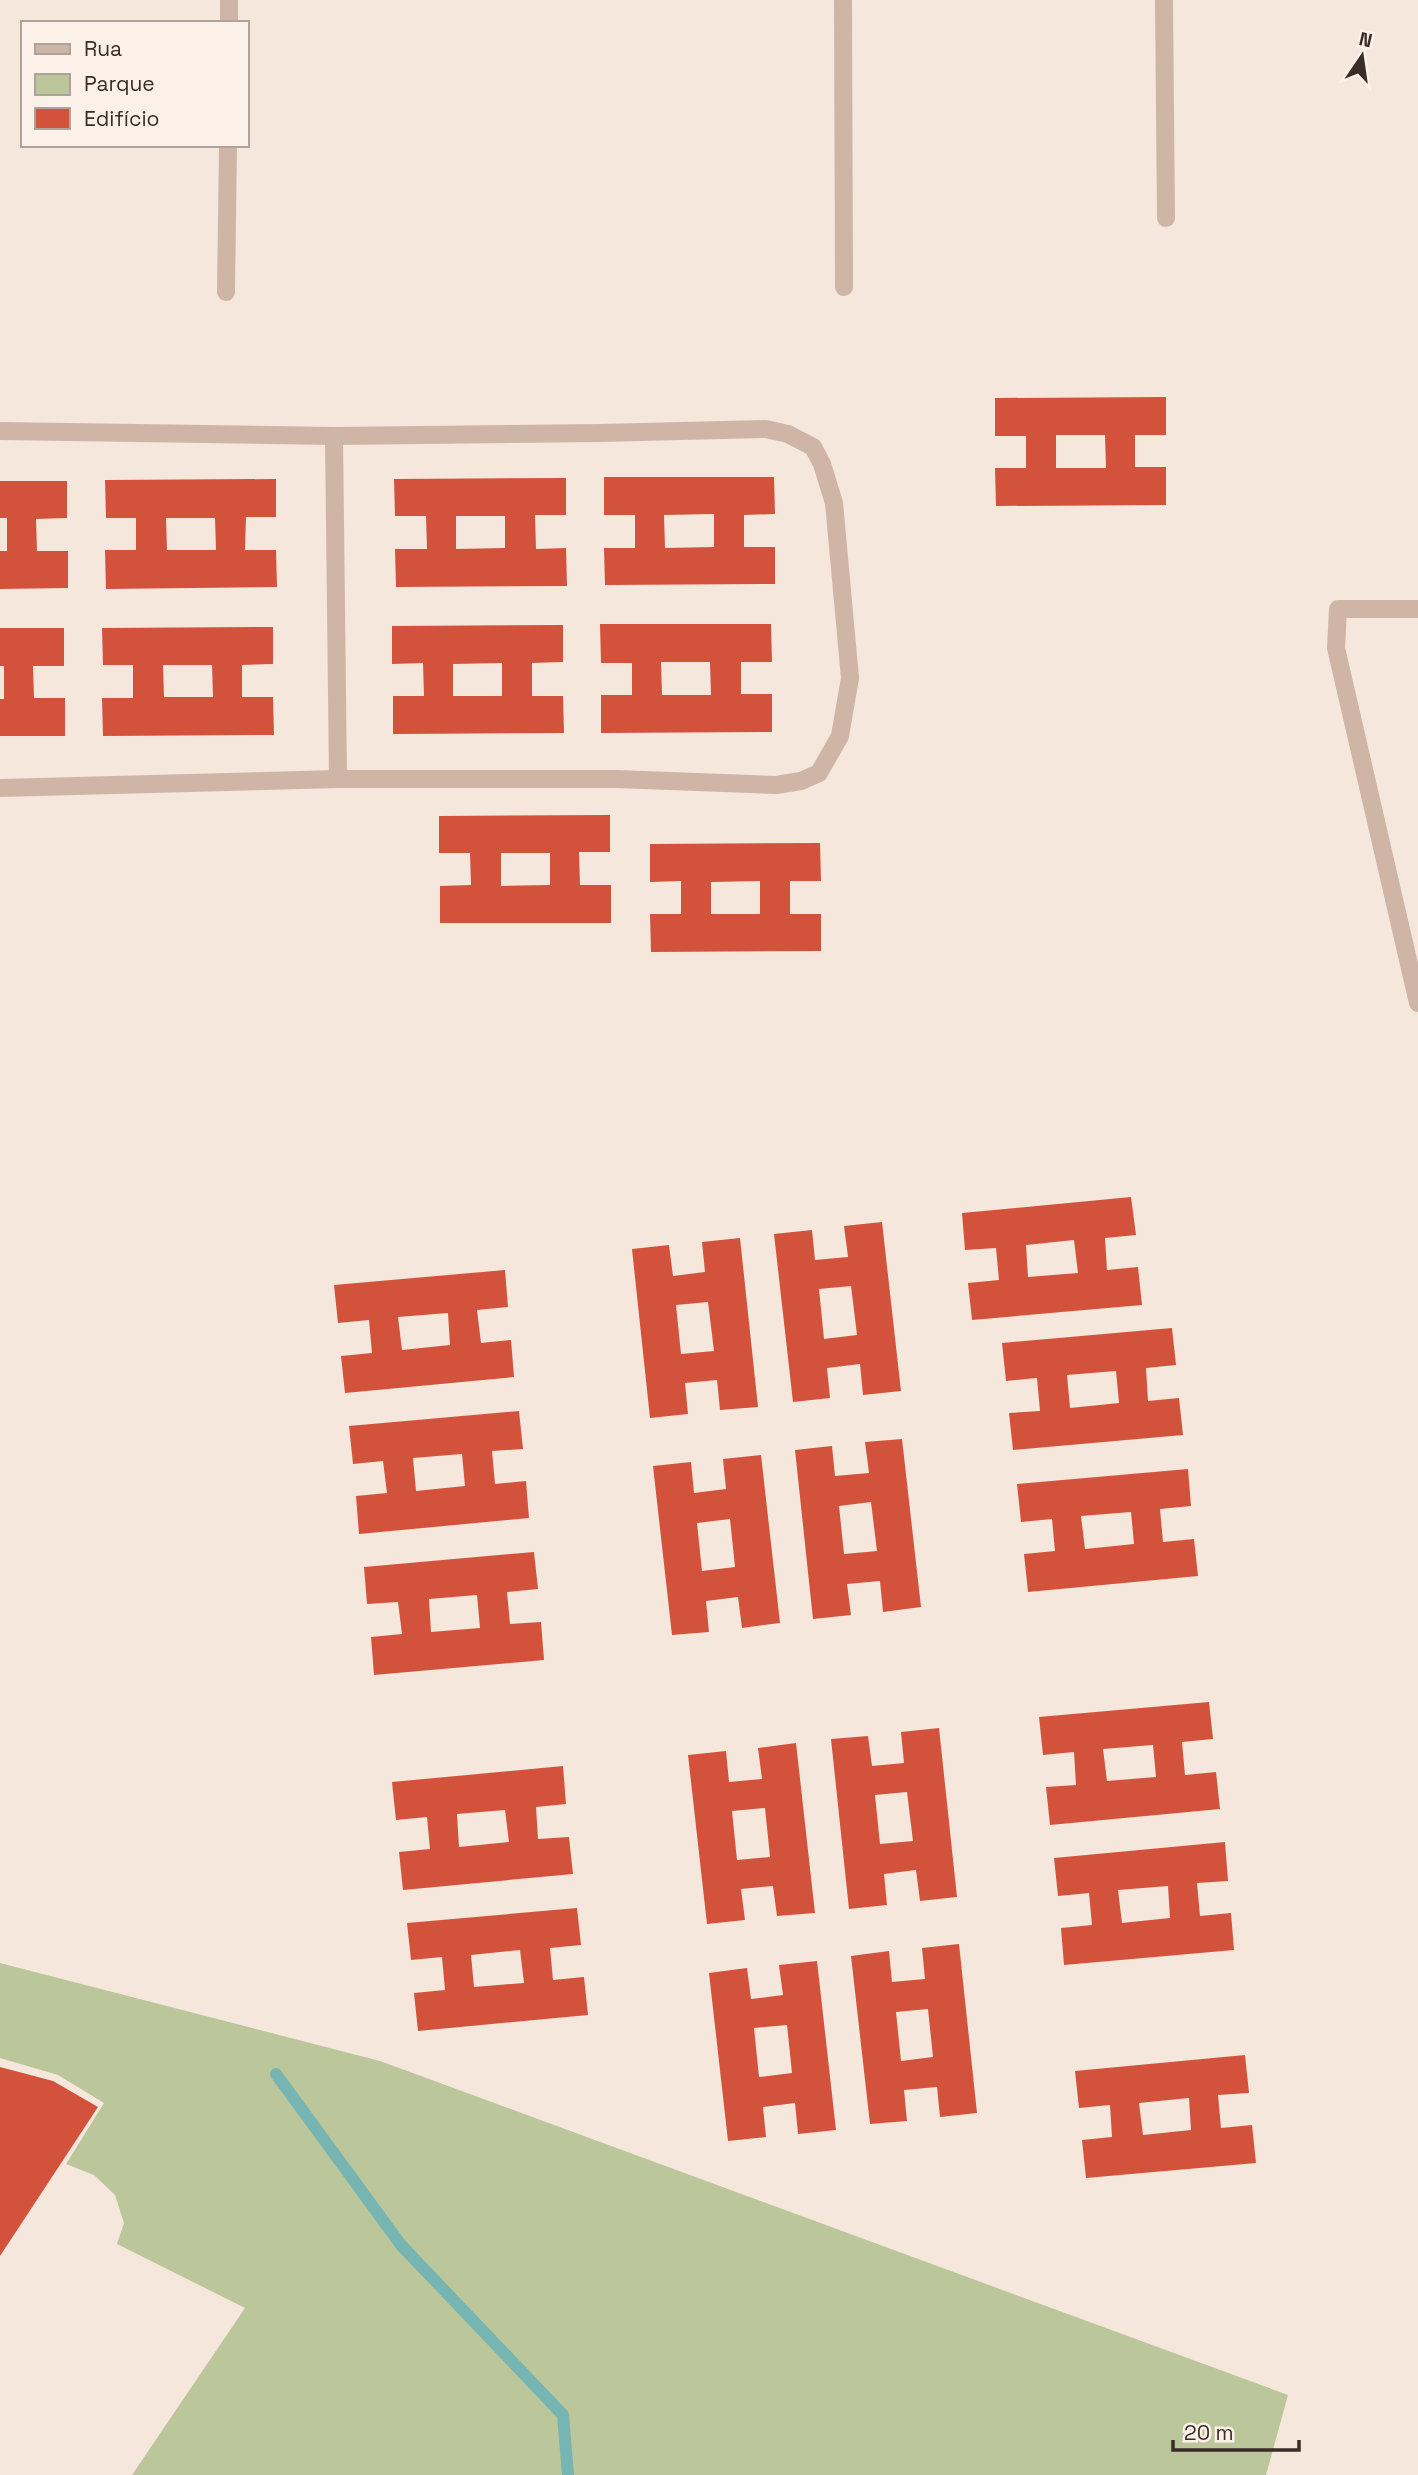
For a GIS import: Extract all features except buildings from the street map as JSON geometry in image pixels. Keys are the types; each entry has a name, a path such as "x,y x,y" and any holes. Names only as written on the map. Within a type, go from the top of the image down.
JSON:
{"street":[{"path":"229,0 229,21"},
{"path":"843,0 844,287"},
{"path":"1164,0 1166,218"},
{"path":"226,292 228,147"},
{"path":"0,431 334,436 766,429 788,434 813,447 822,464 834,503 850,678 840,736 819,773 801,781 776,785 616,779 338,779 0,788"},
{"path":"334,436 338,779"},
{"path":"1418,608 1338,609 1336,648 1410,934 1418,1003"}],"green space":[{"path":"0,1963 380,2061 1288,2395 1266,2475 132,2475 245,2308 117,2244 124,2223 115,2195 94,2175 66,2164 104,2103 58,2075 0,2058"}],"waterway":[{"path":"276,2074 401,2245 563,2415 568,2475"}]}
